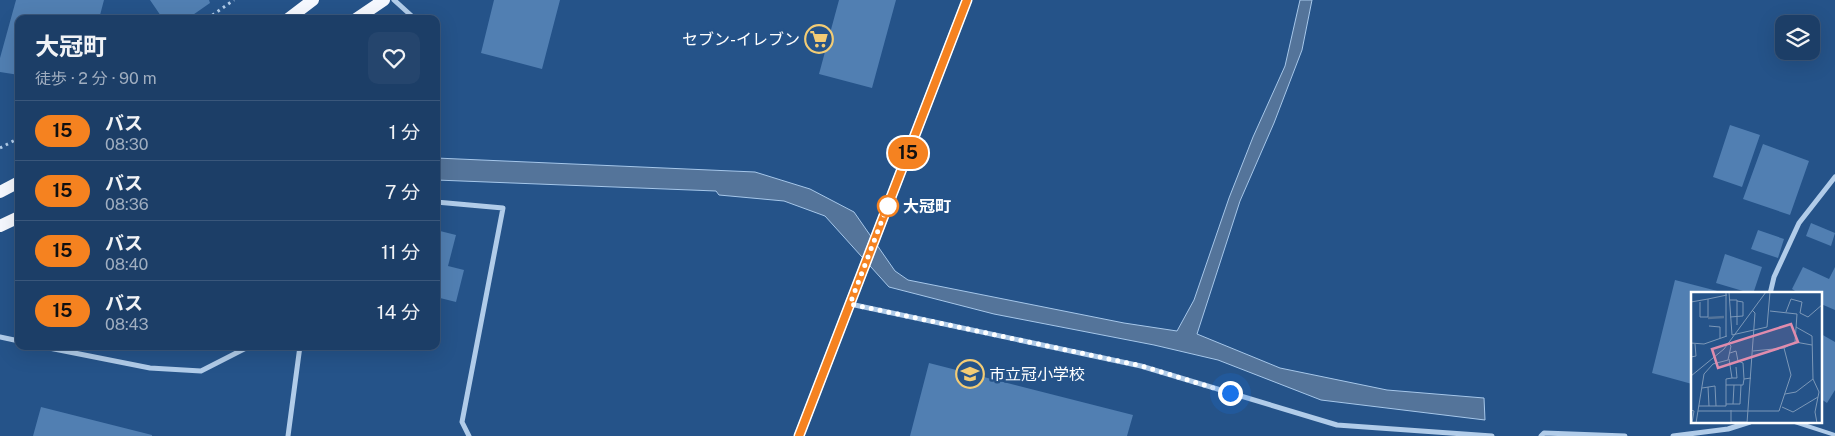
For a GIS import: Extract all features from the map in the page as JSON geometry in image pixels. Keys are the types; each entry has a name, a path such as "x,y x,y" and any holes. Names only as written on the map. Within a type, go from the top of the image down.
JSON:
{"main road":[{"path":"293,15 313,0"},
{"path":"362,15 384,0"},
{"path":"0,192 15,184"},
{"path":"0,226 15,219"}],"street":[{"path":"394,0 411,15"},
{"path":"799,436 967,0"},
{"path":"1770,292 1774,277 1799,222 1835,178"},
{"path":"440,202 503,208 462,422 469,436"},
{"path":"850,304 1142,366 1337,425 1492,436"},
{"path":"0,337 15,340"},
{"path":"59,350 150,368 202,370 242,350"},
{"path":"288,436 299,350"},
{"path":"1673,436 1728,429 1744,424"},
{"path":"1540,436 1544,433 1625,436"}],"lane":[{"path":"1801,424 1835,435"}],"path":[{"path":"213,15 234,0"},
{"path":"0,148 15,140"}],"water":[{"path":"1300,0 1312,0 1302,50 1274,123 1240,201 1197,334 1280,368 1387,390 1484,398 1485,420 1321,400 1218,360 1154,345 994,314 889,287 825,216 784,201 719,195 716,191 440,180 440,158 755,172 810,189 854,212 895,271 908,280 1124,323 1177,331 1194,300 1229,198 1253,137 1285,66"}],"building":[{"path":"16,0 104,0 100,15 15,15 15,74 0,72 0,58"},
{"path":"150,0 209,0 210,3 193,15 160,15"},
{"path":"494,0 560,0 542,69 481,53"},
{"path":"839,0 896,0 872,88 819,74"},
{"path":"1730,125 1760,135 1742,187 1713,177"},
{"path":"1763,144 1809,161 1790,215 1743,199"},
{"path":"1811,223 1835,233 1831,246 1806,236"},
{"path":"1758,230 1784,239 1778,258 1751,249"},
{"path":"440,231 456,235 448,266 464,270 456,302 440,298"},
{"path":"1725,254 1762,267 1754,292 1746,292 1716,283"},
{"path":"1803,267 1829,279 1835,267 1835,310 1822,304 1822,292 1797,292 1792,289"},
{"path":"1675,280 1721,292 1691,292 1691,384 1652,373"},
{"path":"1822,335 1835,342 1835,390 1827,403 1822,400"},
{"path":"929,363 1133,415 1127,436 910,436"},
{"path":"41,407 152,435 152,436 33,436"}],"bus line":[{"name":"15","path":"799,436 967,0"}],"place":[{"name":"セブン-イレブン","path":"819,39"},
{"name":"大冠町","path":"888,206"},
{"name":"市立冠小学校","path":"970,374"}],"route":[{"path":"888,206 889,202 850,304 1142,366 1230,393"}]}
